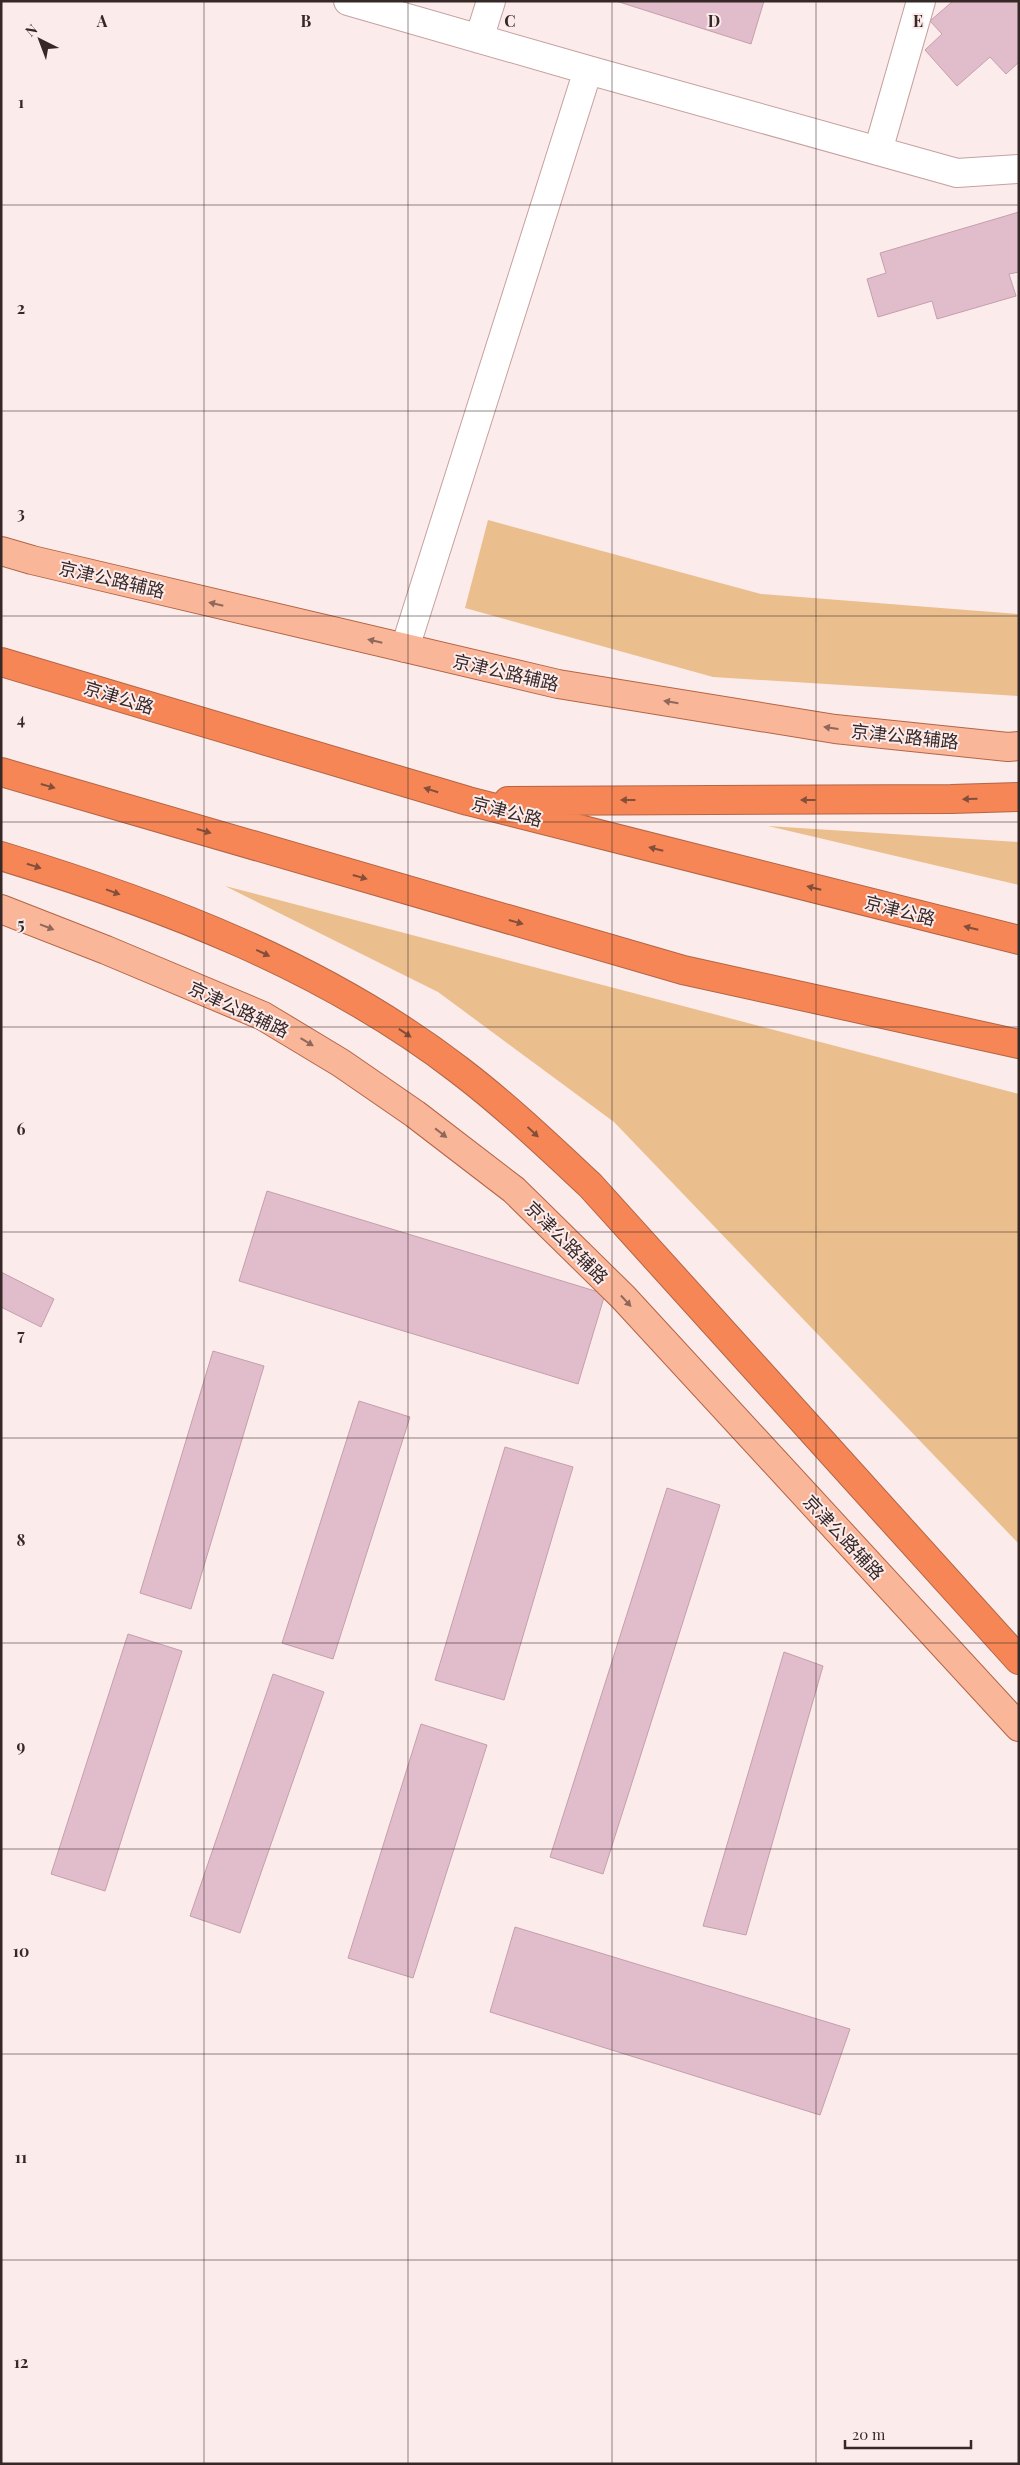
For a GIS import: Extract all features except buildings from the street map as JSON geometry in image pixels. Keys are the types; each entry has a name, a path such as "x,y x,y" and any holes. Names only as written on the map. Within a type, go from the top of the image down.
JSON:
{"highway":[{"name":"京津公路","path":"1,662 468,801 1019,940"},
{"path":"1,772 683,970 1019,1044"},
{"path":"468,801 942,800 1019,797"},
{"path":"1,856 67,876 180,918 308,974 384,1019 458,1069 526,1126 590,1185 1019,1660"}],"main road":[{"name":"京津公路辅路","path":"1,551 32,560 558,684 807,724 1008,747 1019,746"},
{"name":"京津公路辅路","path":"1,909 106,950 263,1016 341,1063 407,1108 514,1190 623,1297 1019,1727"}],"lane":[{"path":"348,1 956,173 1019,169"},
{"path":"479,39 491,1"},
{"path":"878,151 921,1"},
{"path":"405,648 588,70"}],"shaded area":[{"path":"488,520 761,594 1019,614 1019,696 713,677 465,608"},
{"path":"768,826 1019,842 1019,885"},
{"path":"225,886 1019,1094 1019,1544 614,1122 438,992"}]}
